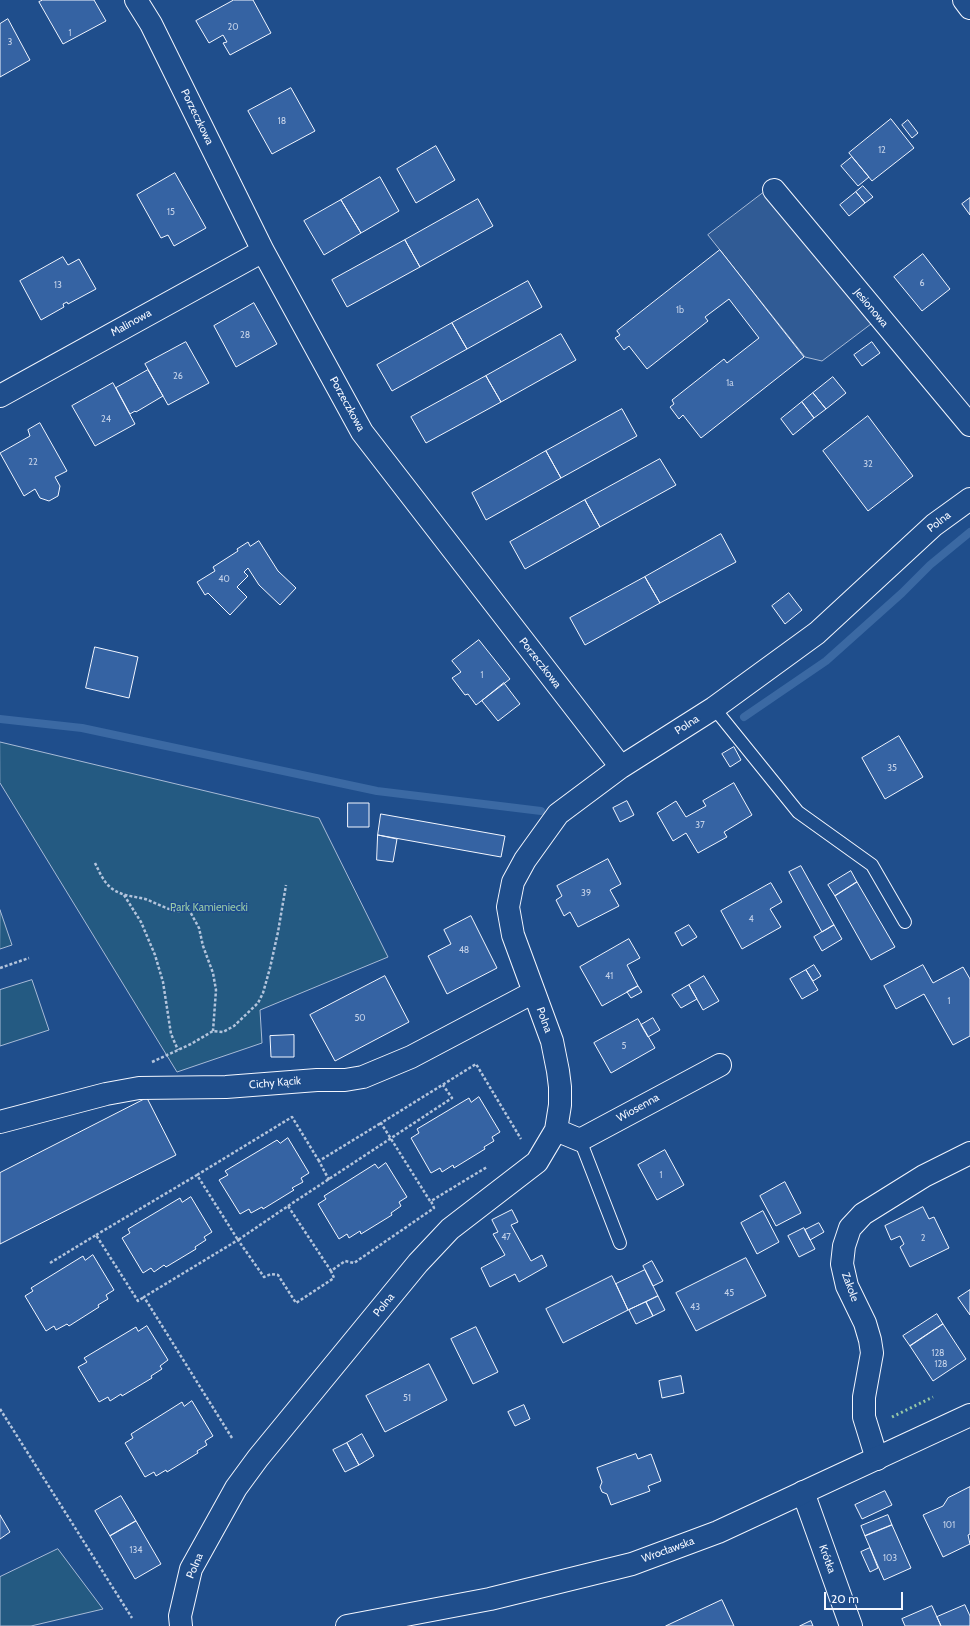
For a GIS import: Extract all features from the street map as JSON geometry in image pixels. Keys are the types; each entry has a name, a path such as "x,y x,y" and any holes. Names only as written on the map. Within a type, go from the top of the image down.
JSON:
{"street":[{"name":"Porzeczkowa","path":"136,0 151,24 263,251 362,432 621,767"},
{"path":"964,0 970,8"},
{"name":"Jesionowa","path":"774,190 970,425"},
{"name":"Malinowa","path":"0,396 263,251"},
{"name":"Polna","path":"181,1626 180,1616 191,1569 236,1488 258,1458 418,1263 450,1229 537,1162 556,1130 560,1087 552,1041 513,935 508,907 513,882 525,860 558,814 621,767 714,708 817,633 934,525 970,499"},
{"name":"Cichy Kącik","path":"0,1122 106,1094 139,1088 226,1087 317,1080 345,1080 363,1077 411,1057 534,992"},
{"name":"Wiosenna","path":"580,1140 720,1064"},
{"path":"556,1130 580,1140"},
{"name":"Zakole","path":"877,1459 864,1416 864,1397 872,1353 865,1323 847,1286 842,1264 846,1240 850,1228 863,1214 924,1176 970,1153"},
{"name":"Wrocławska","path":"347,1626 490,1599 632,1564 718,1532 970,1415"},
{"name":"Krótka","path":"803,1492 850,1626"}],"lane":[{"path":"714,708 798,812 872,865 905,922"},
{"path":"580,1140 620,1243"}],"path":[{"path":"95,863 105,883 124,895 147,900 181,912 187,906 199,928 203,946 213,973 216,990 213,1031"},
{"path":"166,1055 213,1031 223,1032 234,1026 258,1003 263,993 278,932 286,885"},
{"path":"124,895 141,922 155,955 163,982 171,1034 178,1050"},
{"path":"0,968 29,958"},
{"path":"319,1161 476,1064 524,1145 540,1135 556,1130"},
{"path":"96,1235 138,1301 238,1240 452,1098 443,1085"},
{"path":"50,1263 292,1117 329,1180"},
{"path":"331,1271 345,1261 354,1263 434,1208 381,1123"},
{"path":"430,1201 491,1165"},
{"path":"196,1175 264,1277 271,1274 278,1275 296,1303 334,1278 331,1271 288,1206"},
{"path":"144,1298 232,1438"},
{"path":"0,1409 132,1618"}],"green space":[{"name":"Park Kamieniecki","path":"0,742 319,818 388,957 260,1010 262,1043 177,1072 0,783"},
{"path":"0,910 12,945 0,949"},
{"path":"32,980 49,1030 0,1046 0,990"},
{"path":"58,1549 103,1609 31,1626 0,1626 0,1577"}],"shaded area":[{"path":"763,193 871,324 822,361 805,357 708,235"}],"building":[{"path":"43,0 94,0 106,21 63,44 39,2"},
{"path":"234,0 253,0 271,33 230,55 223,43 227,42 223,35 209,43 196,21"},
{"path":"8,19 30,60 0,77 0,24"},
{"path":"291,88 315,131 272,154 248,111"},
{"path":"891,119 914,148 872,181 849,153"},
{"path":"908,120 918,133 912,138 902,125"},
{"path":"436,146 455,180 416,203 397,169"},
{"path":"852,157 869,177 858,186 841,166"},
{"path":"175,173 206,228 174,246 168,235 161,238 137,195"},
{"path":"380,177 399,211 361,233 341,200"},
{"path":"863,186 873,197 865,203 856,192"},
{"path":"856,192 865,203 849,216 840,205"},
{"path":"970,198 970,215 962,204"},
{"path":"478,199 493,226 420,267 405,240"},
{"path":"341,200 361,233 324,255 304,221"},
{"path":"405,240 420,267 347,307 332,280"},
{"path":"720,250 804,357 701,438 683,415 679,419 670,407 674,404 672,400 724,359 727,363 759,338 729,299 705,317 708,321 647,369 629,346 624,350 615,338 620,335 617,331"},
{"path":"923,254 950,289 922,311 894,277"},
{"path":"63,257 68,265 79,259 96,289 68,304 67,302 63,304 64,307 41,320 20,281"},
{"path":"528,281 542,307 467,349 452,323"},
{"path":"254,303 277,344 236,367 214,326"},
{"path":"452,323 467,349 392,391 377,365"},
{"path":"561,334 576,360 501,402 486,376"},
{"path":"186,342 209,383 168,405 145,364"},
{"path":"872,342 880,353 862,366 854,355"},
{"path":"148,370 163,396 130,414 116,388"},
{"path":"486,376 501,402 426,443 411,417"},
{"path":"833,377 846,393 826,409 813,393"},
{"path":"113,383 135,424 95,446 72,406"},
{"path":"813,393 826,409 814,418 802,402"},
{"path":"802,402 814,418 793,435 781,419"},
{"path":"622,409 637,436 561,478 546,451"},
{"path":"868,416 913,476 868,511 823,451"},
{"path":"40,423 67,471 55,477 60,486 58,496 49,501 40,498 35,489 24,496 0,453 30,436 28,430"},
{"path":"546,451 561,478 486,520 472,493"},
{"path":"660,459 676,485 600,527 585,500"},
{"path":"585,500 600,527 525,569 510,542"},
{"path":"721,534 736,562 660,603 645,577"},
{"path":"259,541 278,571 296,588 280,605 259,585 248,568 244,572 248,576 237,587 247,597 230,615 208,593 205,595 197,582 215,571 213,567 238,551 237,549 248,542 250,546"},
{"path":"645,577 660,603 585,645 570,618"},
{"path":"789,593 802,610 785,624 772,606"},
{"path":"479,640 510,679 476,705 468,694 465,695 452,678 461,672 452,661"},
{"path":"95,647 138,657 129,698 86,688"},
{"path":"504,683 520,704 498,721 482,701"},
{"path":"899,736 923,777 885,799 862,758"},
{"path":"734,747 741,760 730,767 722,754"},
{"path":"734,783 752,815 724,832 727,837 698,853 686,833 673,841 657,813 676,801 686,817 706,806 703,801"},
{"path":"627,801 634,815 620,822 613,808"},
{"path":"348,803 369,803 369,827 348,827"},
{"path":"381,814 505,836 501,857 378,835"},
{"path":"378,835 397,839 393,862 377,860"},
{"path":"608,859 621,884 610,890 619,906 578,927 570,912 564,916 556,900 562,896 557,886"},
{"path":"801,866 834,925 822,932 789,872"},
{"path":"851,871 857,882 835,896 828,885"},
{"path":"857,882 895,947 871,960 835,896"},
{"path":"771,883 782,902 770,909 781,927 742,949 721,911"},
{"path":"471,916 497,968 447,994 428,956 451,944 444,930"},
{"path":"689,925 697,937 682,946 675,933"},
{"path":"834,925 842,939 822,951 814,937"},
{"path":"629,939 640,958 627,965 638,986 602,1006 580,967"},
{"path":"814,965 821,976 813,981 806,970"},
{"path":"923,965 933,983 963,967 970,979 970,1036 953,1045 924,994 896,1009 884,986"},
{"path":"806,970 818,990 802,999 790,979"},
{"path":"385,976 409,1022 335,1061 310,1015"},
{"path":"704,976 719,1001 703,1010 689,985"},
{"path":"689,985 697,999 681,1008 672,995"},
{"path":"638,986 642,992 631,998 627,992"},
{"path":"653,1018 660,1030 648,1037 641,1025"},
{"path":"638,1019 655,1048 611,1073 594,1043"},
{"path":"294,1035 294,1057 271,1057 270,1036"},
{"path":"479,1097 500,1132 492,1137 494,1141 484,1147 485,1149 454,1168 453,1165 442,1172 440,1168 431,1173 411,1138 419,1133 417,1129 469,1098 471,1102"},
{"path":"147,1098 176,1155 0,1244 0,1173"},
{"path":"288,1138 309,1173 301,1178 303,1182 292,1188 294,1190 263,1209 262,1207 251,1213 249,1209 240,1214 219,1180 228,1175 225,1171 277,1140 280,1143"},
{"path":"665,1150 684,1185 657,1200 638,1165"},
{"path":"386,1163 407,1197 399,1202 401,1206 391,1213 392,1215 361,1234 360,1231 349,1238 347,1234 339,1239 318,1204 326,1199 324,1196 375,1164 378,1168"},
{"path":"785,1182 801,1213 776,1226 760,1196"},
{"path":"191,1197 212,1232 204,1237 206,1240 195,1247 196,1249 166,1267 164,1265 154,1272 151,1268 143,1273 122,1238 130,1233 128,1229 180,1198 182,1202"},
{"path":"923,1207 929,1219 934,1217 949,1248 910,1267 900,1247 904,1244 900,1236 891,1240 885,1226"},
{"path":"512,1210 518,1222 511,1225 531,1261 542,1255 547,1266 519,1282 515,1274 490,1287 481,1268 505,1255 493,1234 498,1232 492,1220"},
{"path":"763,1211 779,1242 757,1254 741,1223"},
{"path":"819,1223 824,1232 810,1240 805,1230"},
{"path":"804,1228 815,1249 799,1257 788,1236"},
{"path":"93,1255 114,1290 106,1295 108,1299 98,1305 99,1307 69,1326 67,1324 56,1330 54,1326 46,1331 25,1296 33,1291 31,1288 83,1256 85,1260"},
{"path":"746,1258 766,1296 696,1331 676,1293"},
{"path":"652,1261 663,1281 653,1286 643,1266"},
{"path":"645,1270 658,1296 628,1310 616,1284"},
{"path":"612,1276 628,1310 563,1343 546,1309"},
{"path":"970,1290 970,1315 958,1298"},
{"path":"658,1296 665,1310 653,1316 646,1302"},
{"path":"646,1302 653,1316 636,1324 629,1310"},
{"path":"937,1314 943,1324 910,1346 903,1336"},
{"path":"943,1324 966,1359 933,1381 910,1346"},
{"path":"147,1326 168,1360 160,1366 162,1369 151,1376 152,1378 122,1396 121,1394 110,1401 108,1397 99,1402 78,1367 87,1362 84,1358 136,1327 138,1331"},
{"path":"476,1327 498,1372 473,1384 451,1339"},
{"path":"429,1364 447,1400 385,1432 366,1396"},
{"path":"681,1376 684,1393 662,1398 659,1381"},
{"path":"192,1401 213,1436 205,1441 207,1445 197,1451 198,1453 167,1472 166,1470 156,1476 154,1472 145,1477 125,1443 133,1438 131,1434 182,1402 184,1406"},
{"path":"524,1405 530,1419 515,1426 508,1412"},
{"path":"362,1434 374,1456 359,1465 347,1443"},
{"path":"347,1443 359,1465 345,1472 333,1450"},
{"path":"636,1454 638,1459 651,1454 661,1481 648,1486 650,1491 611,1505 607,1494 602,1492 600,1487 602,1482 597,1468"},
{"path":"970,1487 970,1534 968,1535 970,1544 943,1557 923,1515 943,1506 948,1498"},
{"path":"885,1491 892,1505 862,1519 855,1505"},
{"path":"121,1496 136,1521 110,1536 95,1511"},
{"path":"0,1515 10,1532 0,1539"},
{"path":"888,1515 892,1525 865,1536 861,1526"},
{"path":"136,1521 161,1564 135,1579 110,1536"},
{"path":"892,1525 911,1568 884,1580 865,1536"},
{"path":"870,1548 878,1568 870,1572 861,1552"},
{"path":"722,1600 734,1626 666,1626"},
{"path":"965,1605 970,1616 970,1626 941,1626 937,1617"},
{"path":"932,1606 941,1626 905,1626 902,1619"},
{"path":"811,1621 813,1626 800,1626"}],"waterway":[{"path":"744,717 826,661 902,593 930,565 970,532"},
{"path":"0,719 82,728 377,791 541,811"}],"hedge":[{"path":"892,1417 933,1397"}]}
